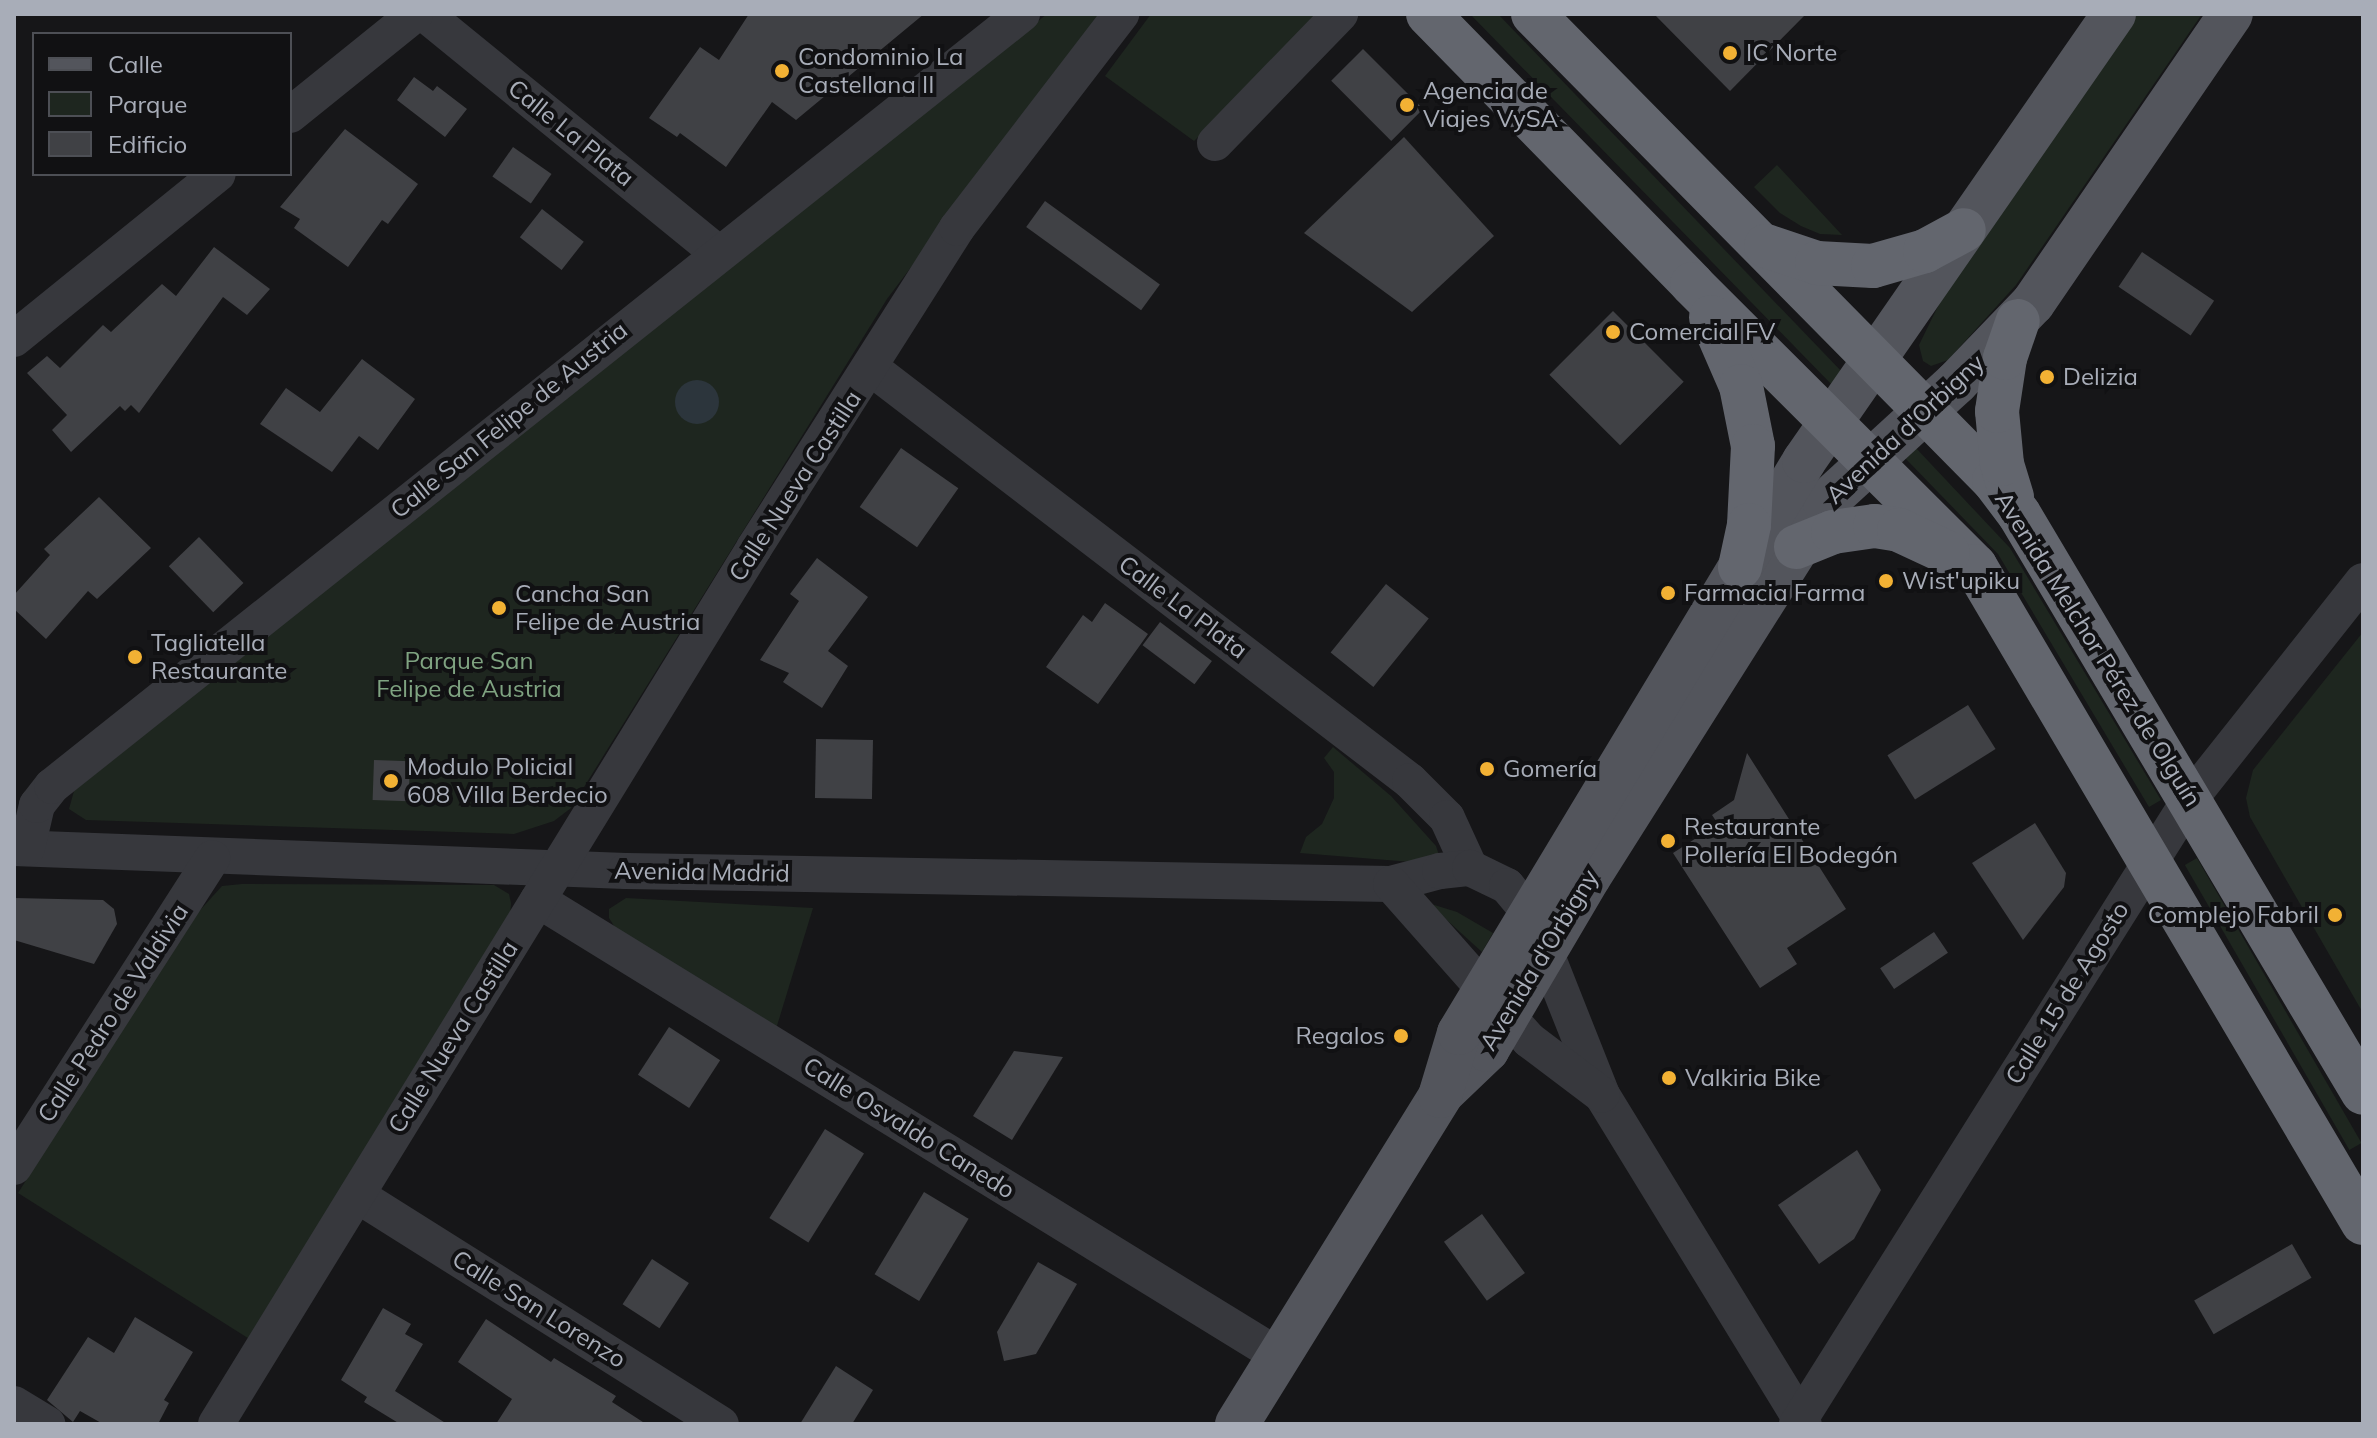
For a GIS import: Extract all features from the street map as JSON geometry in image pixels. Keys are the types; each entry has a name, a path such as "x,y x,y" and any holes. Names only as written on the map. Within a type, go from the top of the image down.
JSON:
{"highway":[{"path":"1428,14 1692,284 1975,566 2363,1223"},
{"name":"Avenida Melchor Pérez de Olguín","path":"1533,14 1994,481 2019,514 2363,1093"},
{"path":"1760,244 1817,263 1873,266 1925,251 1964,230"},
{"path":"1692,284 1731,359 1741,386 1753,446 1749,525 1740,567"},
{"path":"2018,321 1999,384 1997,411 2002,464 2019,514"},
{"path":"1796,547 1833,532 1875,526 1923,539 1975,566"}],"main road":[{"name":"Avenida d'Orbigny","path":"1237,1424 1440,1096 1459,1033 1495,1005 1740,567 1830,422 2114,14"},
{"name":"Avenida d'Orbigny","path":"1538,931 1835,491 2018,321 2231,14"}],"street":[{"path":"292,113 415,14"},
{"name":"Calle La Plata","path":"425,14 718,253"},
{"name":"Calle San Felipe de Austria","path":"21,848 37,805 52,786 1022,14"},
{"name":"Calle Nueva Castilla","path":"216,1424 754,548 957,228 1121,14"},
{"path":"1215,143 1340,14"},
{"path":"14,339 216,176"},
{"name":"Calle La Plata","path":"871,368 1410,781 1447,818 1470,868"},
{"name":"Calle 15 de Agosto","path":"1801,1422 2190,799 2363,581"},
{"name":"Avenida Madrid","path":"21,848 212,858 557,868 1391,884 1440,871 1470,868"},
{"name":"Calle Pedro de Valdivia","path":"14,1167 212,858"},
{"path":"1470,868 1507,886 1538,931 1602,1095 1801,1422"},
{"path":"1391,884 1424,917 1495,1005 1529,1040 1602,1095"},
{"name":"Calle Osvaldo Canedo","path":"538,900 1279,1356"},
{"name":"Calle San Lorenzo","path":"357,1195 721,1424"},
{"path":"14,1404 47,1424"}],"green space":[{"name":"Parque San Felipe de Austria","path":"1047,14 1102,14 887,299 571,808 554,821 514,834 86,820 69,809 74,791"},
{"path":"1151,14 1321,14 1194,141 1105,76"},
{"path":"1470,14 1498,14 1843,373 1834,387"},
{"path":"2137,14 2202,14 2016,285 1948,360 1931,366 1923,361 1919,345 1943,296"},
{"path":"1777,165 1842,235 1820,234 1801,226 1780,213 1754,187"},
{"path":"1915,447 2010,548 2161,800 2149,807 1998,554 1904,457"},
{"name":"Complejo Fabril","path":"2363,632 2363,1013 2250,817 2246,798 2253,770"},
{"path":"1333,747 1391,796 1436,846 1439,855 1424,863 1300,853 1306,837 1322,824 1334,798 1334,772 1324,758"},
{"path":"2197,858 2362,1143 2349,1150 2185,865"},
{"path":"494,885 509,894 511,903 510,916 251,1340 18,1193 193,918 222,886"},
{"path":"626,898 813,908 776,1029 616,929 609,918 609,909"},
{"path":"1428,903 1457,912 1493,933 1482,952"}],"shaded area":[{"path":"697,380 713,386 719,402 713,418 697,424 681,418 675,402 681,386"}],"building":[{"path":"749,14 924,14 796,120 772,102 726,167 680,133 677,137 649,118 700,47 719,60"},
{"name":"IC Norte","path":"1654,14 1806,14 1730,91"},
{"path":"1363,49 1423,109 1391,141 1331,81"},
{"path":"414,77 433,91 437,86 467,109 445,137 397,100"},
{"path":"345,129 418,184 388,224 382,220 348,267 294,228 300,219 280,207"},
{"path":"1404,137 1494,236 1412,312 1304,233"},
{"path":"513,147 552,174 531,203 492,176"},
{"path":"1045,201 1160,284 1141,310 1026,227"},
{"path":"542,209 584,242 562,270 520,237"},
{"path":"214,247 270,289 247,315 223,297 139,413 131,405 125,411 120,406 71,452 52,430 67,415 27,373 47,356 60,368 103,325 111,332 162,284 176,296"},
{"path":"2142,252 2214,301 2191,335 2119,287"},
{"path":"1613,311 1684,382 1620,445 1549,375"},
{"path":"362,359 415,399 378,450 359,436 332,472 260,424 286,388 320,412"},
{"path":"901,448 958,488 917,547 860,507"},
{"path":"99,497 151,548 97,599 88,591 46,639 14,609 14,595 50,555 44,549"},
{"path":"199,537 243,583 213,612 169,566"},
{"path":"817,558 868,597 828,651 848,666 822,708 783,682 789,673 760,660 799,601 790,594"},
{"path":"1386,584 1429,619 1373,687 1331,652"},
{"path":"1105,603 1148,634 1098,704 1046,667 1083,615 1092,622"},
{"path":"1160,622 1212,661 1194,684 1143,645"},
{"path":"1968,705 1996,749 1915,799 1887,755"},
{"path":"816,739 873,740 872,799 815,798"},
{"path":"1747,753 1846,909 1787,948 1797,964 1760,988 1673,853 1718,824 1712,815 1734,800"},
{"name":"Modulo Policial 608 Villa Berdecio","path":"374,760 410,761 409,801 373,800"},
{"path":"2035,823 2066,873 2064,887 2023,940 1972,863"},
{"path":"14,898 103,900 114,909 117,924 94,964 14,940"},
{"path":"1934,932 1948,953 1894,989 1880,968"},
{"path":"669,1027 720,1060 689,1108 638,1075"},
{"path":"1014,1051 1063,1057 1012,1140 973,1116"},
{"path":"825,1129 864,1153 808,1242 769,1218"},
{"path":"1857,1150 1881,1190 1854,1239 1819,1264 1778,1205"},
{"path":"924,1192 969,1219 919,1301 875,1274"},
{"path":"1482,1214 1525,1273 1487,1301 1444,1242"},
{"path":"2292,1244 2312,1278 2214,1334 2194,1300"},
{"path":"652,1259 689,1283 659,1328 623,1304"},
{"path":"1038,1262 1077,1284 1036,1354 1004,1361 997,1332"},
{"path":"383,1308 411,1324 405,1334 423,1344 395,1391 447,1424 400,1424 364,1402 367,1397 341,1380"},
{"path":"135,1317 193,1352 164,1400 169,1403 158,1424 103,1424 80,1411 73,1422 47,1400 88,1337 114,1353"},
{"path":"486,1319 551,1362 554,1358 616,1396 612,1402 646,1424 496,1424 512,1399 458,1362"},
{"path":"836,1366 873,1390 852,1424 800,1424"}],"place":[{"name":"IC Norte","path":"1730,53"},
{"name":"Condominio La Castellana II","path":"782,71"},
{"name":"Agencia de Viajes VySA","path":"1407,105"},
{"name":"Comercial FV","path":"1613,332"},
{"name":"Delizia","path":"2047,377"},
{"name":"Wist'upiku","path":"1886,581"},
{"name":"Farmacia Farma","path":"1668,593"},
{"name":"Cancha San Felipe de Austria","path":"499,608"},
{"name":"Tagliatella Restaurante","path":"135,657"},
{"name":"Gomería","path":"1487,769"},
{"name":"Modulo Policial 608 Villa Berdecio","path":"391,781"},
{"name":"Restaurante Pollería El Bodegón","path":"1668,841"},
{"name":"Complejo Fabril","path":"2335,915"},
{"name":"Regalos","path":"1401,1036"},
{"name":"Valkiria Bike","path":"1669,1078"}]}
